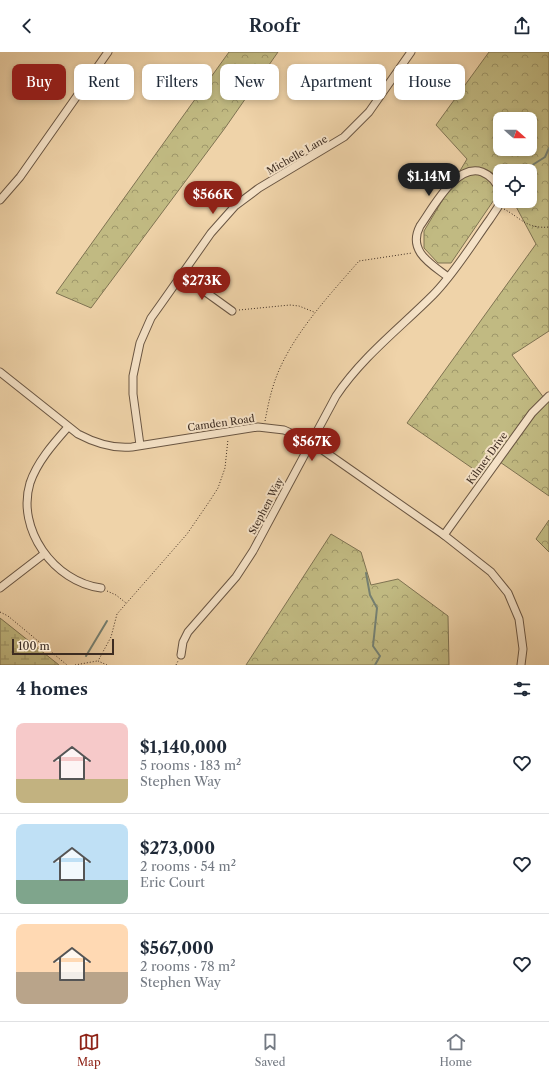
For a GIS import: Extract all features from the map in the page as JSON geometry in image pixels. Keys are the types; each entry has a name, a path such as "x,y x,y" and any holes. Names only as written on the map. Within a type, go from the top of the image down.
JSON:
{"street":[{"path":"0,200 20,177 108,52"},
{"name":"Michelle Lane","path":"140,445 133,394 135,359 151,318 215,228 235,206 259,188 334,145 356,127 369,112 411,52"},
{"path":"448,277 426,261 419,252 416,244 418,231 440,198 459,176 471,170 484,173 493,179"},
{"name":"Stephen Way","path":"181,655 188,632 236,577 254,551 311,442 344,384 360,365 435,294 497,208"},
{"path":"182,275 232,311"},
{"name":"Camden Road","path":"0,372 68,427 84,437 101,444 122,448 264,427 284,430 311,442 482,563 508,594 519,619 522,632 523,649 521,665"},
{"name":"Kilmer Drive","path":"444,535 532,413 549,396"},
{"path":"68,427 35,471 30,485 27,502 28,516 32,532 44,554 56,566 81,584 100,588"},
{"path":"0,588 44,554"}],"path":[{"path":"500,208 528,226 539,228 549,227"},
{"path":"264,427 272,390 292,347 315,312 359,260 419,252"},
{"path":"232,311 290,305 299,306 315,312"},
{"path":"98,661 113,634 117,614 187,534 218,488 225,468 229,432"},
{"path":"100,588 116,594 127,603"},
{"path":"0,612 8,616 67,665"},
{"path":"75,665 98,661 107,665"}],"green space":[{"path":"229,52 278,52 270,64 220,64"},
{"path":"489,52 549,52 549,331 512,355 544,398 549,395 549,496 497,460 485,477 407,423 536,244 517,208 537,208 537,164 493,164 493,201 451,263 438,263 424,248 424,231 467,159 436,125 454,100 465,100 465,85"},
{"path":"220,65 220,100 245,100 225,128 91,308 56,293 195,100 212,100 212,76"},
{"path":"549,520 549,552 536,539"},
{"path":"331,534 361,552 371,585 398,579 448,616 449,665 246,665"},
{"path":"0,618 59,665 0,665"}],"waterway":[{"path":"534,164 545,157 549,148"},
{"path":"366,573 370,595 377,608 373,646 380,656 375,665"},
{"path":"86,656 107,621"}]}
